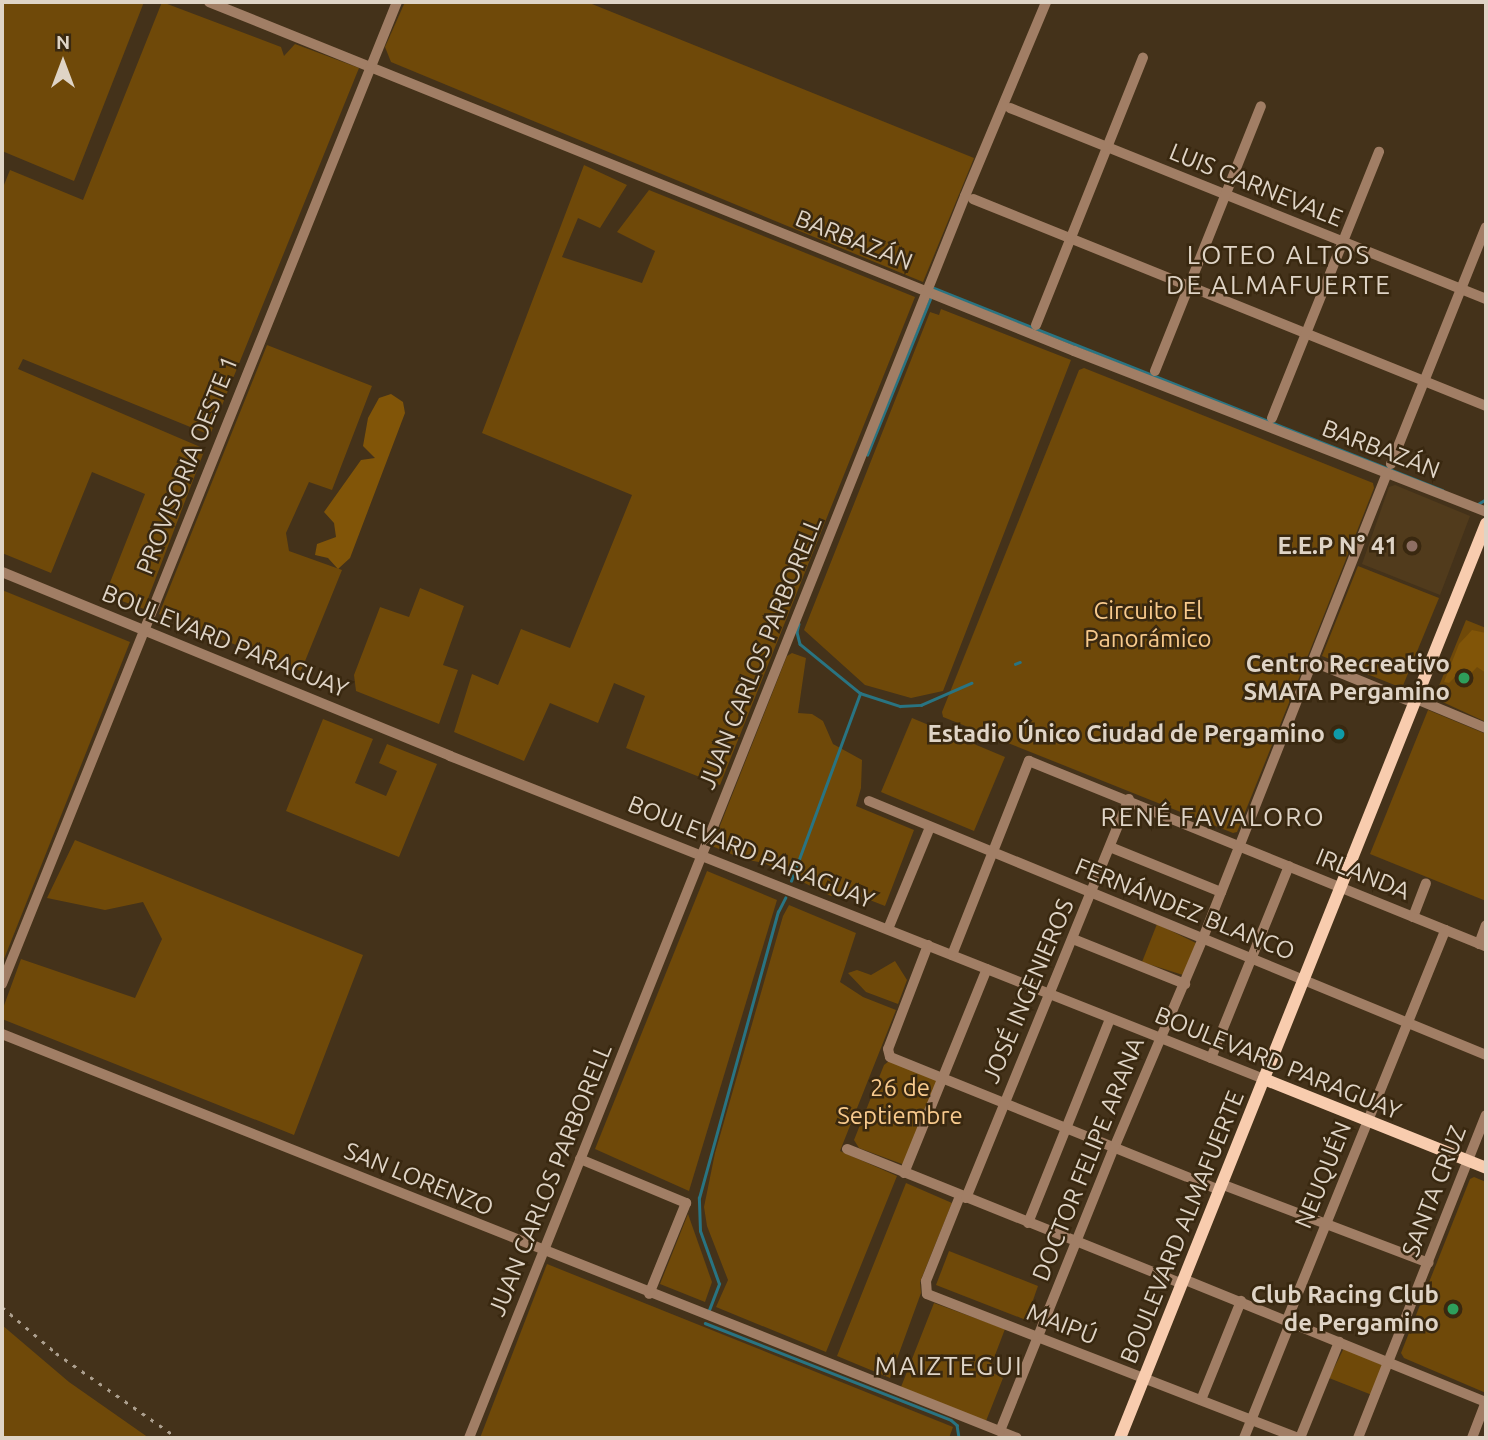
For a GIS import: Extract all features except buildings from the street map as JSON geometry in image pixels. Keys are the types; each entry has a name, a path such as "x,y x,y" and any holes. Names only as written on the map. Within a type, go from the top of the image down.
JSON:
{"main road":[{"name":"BOULEVARD ALMAFUERTE","path":"1120,1438 1486,524"},
{"name":"BOULEVARD PARAGUAY","path":"1264,1079 1486,1168"}],"street":[{"name":"BARBAZÁN","path":"209,2 926,292 1389,469 1486,512"},
{"name":"PROVISORIA OESTE 1","path":"2,984 397,2"},
{"name":"JUAN CARLOS PARBORELL","path":"469,1438 926,292 1046,2"},
{"path":"1036,325 1143,58"},
{"path":"1155,371 1261,106"},
{"name":"LUIS CARNEVALE","path":"1010,108 1486,299"},
{"path":"1272,418 1379,152"},
{"path":"973,199 1486,406"},
{"name":"DOCTOR FELIPE ARANA","path":"1000,1432 1159,1038 1185,984 1486,227"},
{"name":"BOULEVARD PARAGUAY","path":"2,572 143,631 1264,1079"},
{"path":"1314,662 1486,728"},
{"name":"IRLANDA","path":"992,852 1029,761 1129,799 1482,946"},
{"name":"JOSÉ INGENIEROS","path":"927,1294 926,1281 1004,1104 1129,799"},
{"name":"FERNÁNDEZ BLANCO","path":"869,800 1486,1055"},
{"path":"888,929 930,827"},
{"path":"1110,847 1221,892"},
{"path":"952,955 992,852"},
{"path":"1210,1058 1289,866"},
{"path":"1413,917 1426,883"},
{"path":"1482,946 1486,925"},
{"name":"NEUQUÉN","path":"1244,1438 1326,1224 1445,930"},
{"path":"1073,939 1185,984"},
{"path":"928,945 888,1054 942,1079 1114,1148 1429,1263"},
{"path":"904,1172 987,969"},
{"path":"1028,1223 1110,1019"},
{"name":"SAN LORENZO","path":"2,1034 649,1294 1017,1438"},
{"name":"SANTA CRUZ","path":"1358,1438 1486,1115"},
{"path":"847,1149 1076,1242 1241,1301 1486,1402 1472,1438"},
{"path":"580,1159 686,1203 649,1294"},
{"name":"MAIPÚ","path":"927,1294 1299,1438"},
{"path":"1201,1400 1241,1301"},
{"path":"1299,1438 1339,1342"}],"shaded area":[{"path":"391,394 403,402 405,413 350,558 338,569 328,558 315,555 317,544 336,537 334,523 324,512 361,460 375,458 363,446 368,418 379,398"},
{"name":"E.E.P N° 41","path":"1395,485 1470,516 1440,595 1362,564 1389,487"},
{"path":"1472,630 1486,633 1486,673 1477,667 1465,680 1455,677 1449,683 1444,682 1459,644"}],"green space":[{"path":"2,2 144,2 74,181 2,151"},
{"path":"162,2 281,47 284,56 295,44 359,68 210,435 23,359 18,369 205,449 144,609 105,595 145,494 92,472 51,573 2,553 2,190 10,170 83,200"},
{"path":"405,2 587,2 974,158 923,282 391,62 385,47"},
{"path":"584,165 627,185 600,228 578,218 562,257 642,283 655,251 617,232 649,190 915,297 720,785 626,748 645,696 614,683 598,723 550,703 524,761 454,732 472,674 498,685 521,629 570,648 632,495 482,433"},
{"path":"941,309 1071,360 943,691 911,698 865,685 804,630 930,312 939,315"},
{"path":"267,345 372,386 332,490 309,482 286,533 289,551 342,570 301,671 159,614"},
{"name":"Circuito El Panorámico","path":"1084,368 1373,483 1374,488 1237,832 1233,833 943,717 942,712 1079,370"},
{"path":"1358,566 1439,598 1402,688 1322,656"},
{"path":"420,588 464,606 443,665 458,670 439,724 356,691 354,675 380,607 409,617"},
{"path":"2,590 130,642 2,964"},
{"name":"Centro Recreativo SMATA Pergamino","path":"1466,620 1486,628 1486,722 1434,698"},
{"path":"792,653 806,658 798,713 812,714 823,721 833,744 862,760 861,788 856,806 914,830 885,906 857,895 831,896 764,863 743,859 712,846 787,656"},
{"path":"1428,710 1486,734 1486,901 1370,854"},
{"path":"912,718 1005,757 974,831 881,792"},
{"path":"323,719 373,739 355,783 386,796 397,771 379,763 387,744 437,764 399,857 286,811"},
{"path":"75,840 363,955 294,1135 2,1019 2,1011 21,959 135,998 162,939 143,902 105,910 47,898"},
{"path":"707,871 777,900 689,1191 595,1149"},
{"path":"789,905 856,933 840,982 863,997 896,1010 840,1151 897,1176 826,1352 716,1307 728,1280 707,1226 704,1207 715,1153 783,916"},
{"path":"1157,924 1196,943 1183,975 1142,962"},
{"path":"895,961 907,980 898,1004 866,992 848,973 857,970 871,975"},
{"name":"26 de Septiembre","path":"889,1061 937,1080 907,1163 902,1164 859,1148 854,1140 884,1065"},
{"name":"Club Racing Club de Pergamino","path":"1474,1177 1486,1182 1486,1393 1404,1358 1401,1353 1470,1179"},
{"path":"906,1183 952,1203 920,1282 921,1293 890,1378 837,1356"},
{"path":"688,1214 712,1282 705,1302 660,1284"},
{"path":"949,1251 1038,1286 1026,1320 936,1285"},
{"path":"547,1264 953,1427 949,1438 480,1438"},
{"path":"934,1303 1005,1329 989,1371 1003,1378 986,1421 901,1387"},
{"path":"2,1325 69,1382 149,1438 2,1438"},
{"path":"1344,1348 1382,1365 1372,1395 1329,1378"}],"waterway":[{"path":"934,288 1442,490"},
{"path":"867,455 930,299"},
{"path":"1478,504 1486,499"},
{"path":"799,624 797,632 800,644 860,693"},
{"path":"1015,664 1020,662"},
{"path":"791,881 860,693 900,706 921,705 971,683"},
{"path":"709,1310 719,1284 700,1231 699,1198 778,912 785,898"},
{"path":"705,1323 951,1420 957,1425 959,1438"}],"railway":[{"path":"2,1307 56,1353 178,1438"}],"place":[{"name":"E.E.P N° 41","path":"1412,546"},
{"name":"Centro Recreativo SMATA Pergamino","path":"1464,678"},
{"name":"Estadio Único Ciudad de Pergamino","path":"1339,734"},
{"name":"Club Racing Club de Pergamino","path":"1453,1309"}],"district":[{"name":"LOTEO ALTOS DE ALMAFUERTE","path":"1279,270"},
{"name":"RENÉ FAVALORO","path":"1213,817"},
{"name":"MAIZTEGUI","path":"949,1366"}]}
